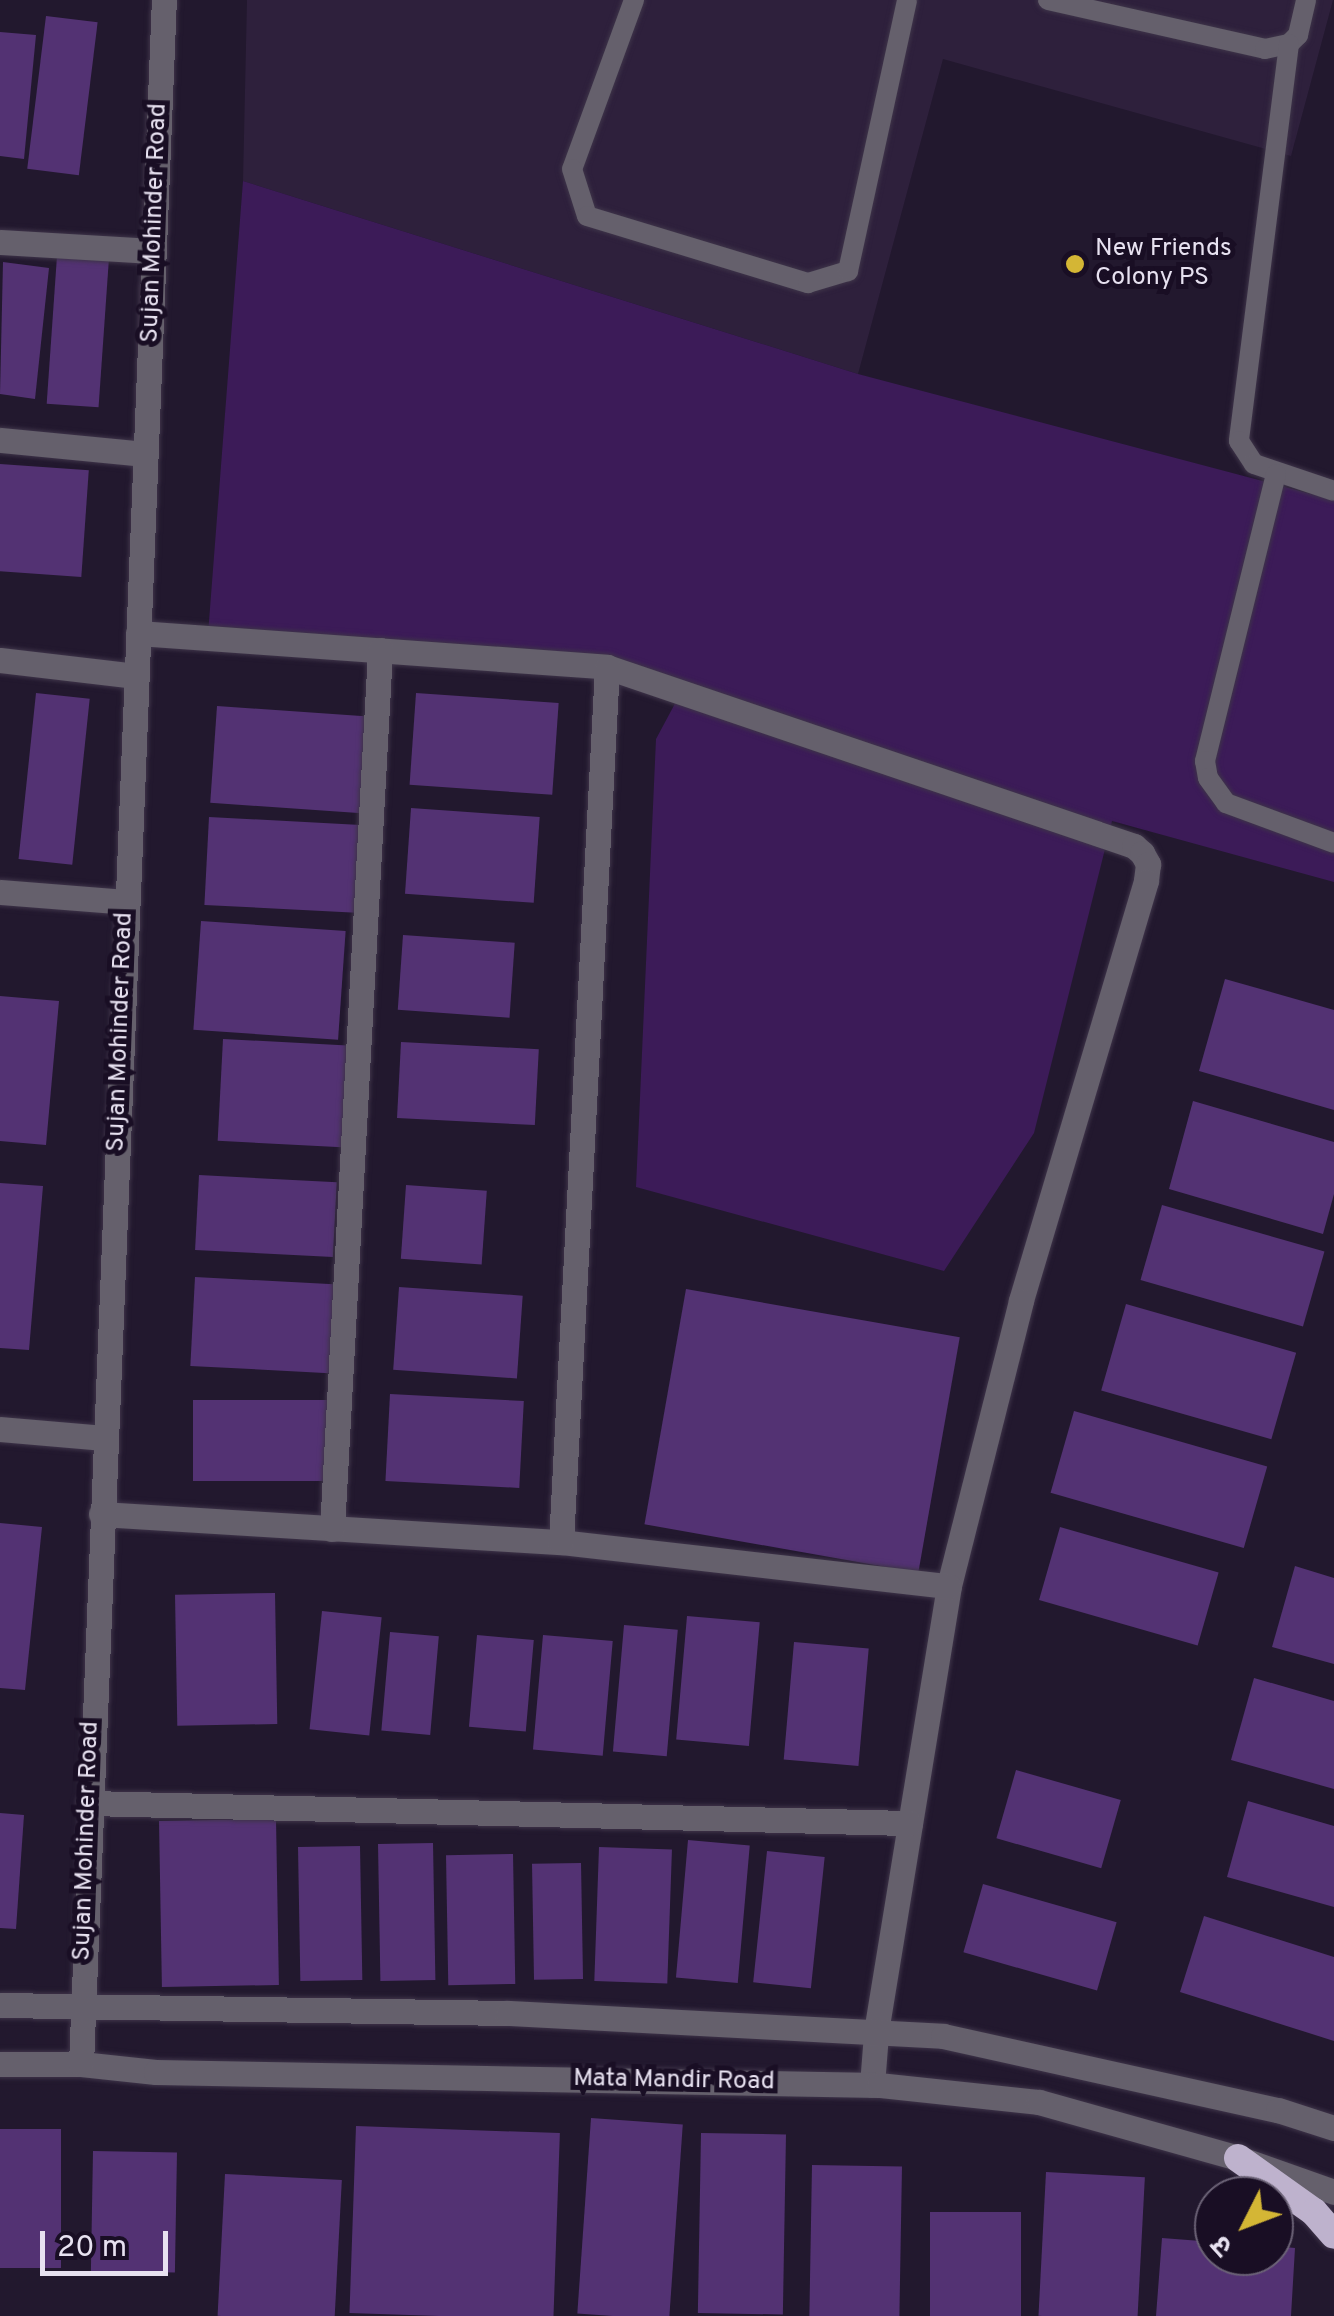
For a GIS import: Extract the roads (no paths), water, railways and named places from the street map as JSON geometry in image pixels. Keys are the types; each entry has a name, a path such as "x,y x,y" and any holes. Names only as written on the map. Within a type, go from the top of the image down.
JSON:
{"highway":[{"path":"1238,2158 1314,2212 1334,2235"}],"street":[{"name":"Sujan Mohinder Road","path":"81,2064 80,2006 164,0"},
{"path":"0,242 154,251"},
{"path":"0,440 145,454"},
{"path":"138,633 606,667 1134,846 1148,864 1146,882 1020,1301 949,1586 876,2034 872,2085"},
{"path":"332,1529 380,650"},
{"path":"0,660 136,676"},
{"path":"560,1542 606,667"},
{"path":"0,892 126,902"},
{"path":"0,1430 104,1438"},
{"path":"101,1514 560,1542 949,1586"},
{"path":"89,1802 910,1823"},
{"path":"0,2006 508,2013 993,2044 1278,2110 1334,2128"},
{"name":"Mata Mandir Road","path":"0,2064 81,2064 156,2072 872,2085 1039,2102 1238,2158 1334,2192"}],"lane":[{"path":"634,0 572,168 587,216 808,283 848,271 907,0"},
{"path":"1048,0 1264,49 1290,44"},
{"path":"1306,0 1298,35 1290,44 1239,441 1254,464 1334,492"},
{"path":"1276,474 1205,761 1208,778 1226,803 1334,844"}],"place":[{"name":"New Friends Colony PS","path":"1075,264"}]}
